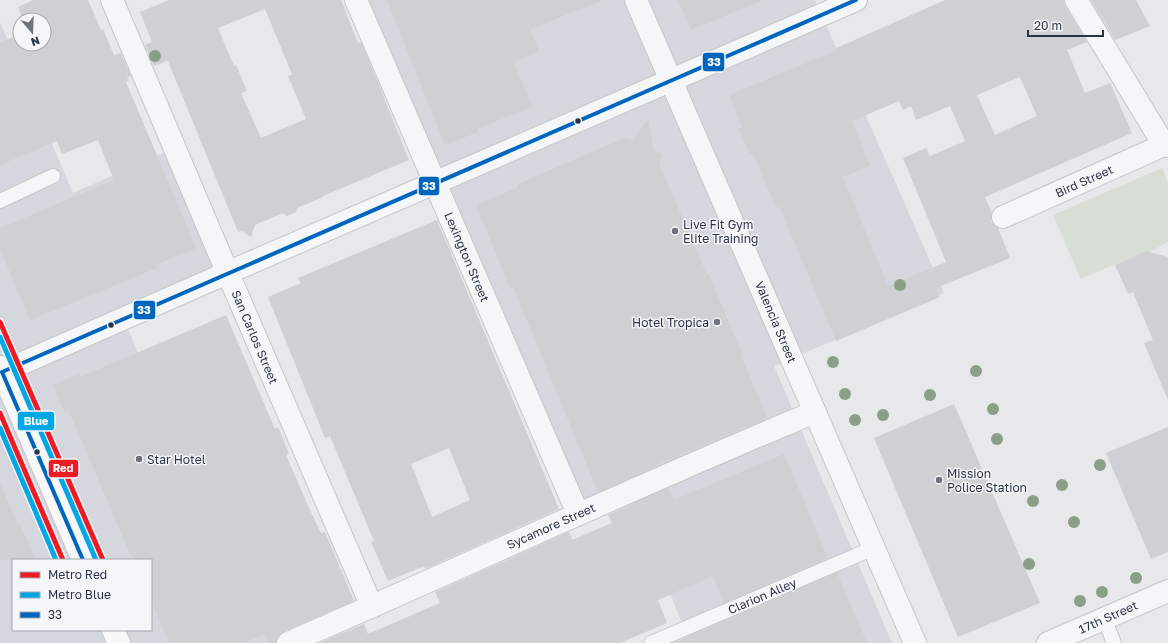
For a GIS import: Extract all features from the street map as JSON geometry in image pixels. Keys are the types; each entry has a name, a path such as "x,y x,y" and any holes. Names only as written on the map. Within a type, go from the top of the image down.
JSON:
{"main road":[{"path":"1,371 83,559"},
{"path":"113,631 119,643"}],"street":[{"name":"San Carlos Street","path":"112,0 227,273 372,607"},
{"name":"Lexington Street","path":"356,0 578,514"},
{"name":"Valencia Street","path":"636,0 915,643"},
{"path":"1,371 856,0"},
{"path":"1076,0 1166,145"},
{"name":"Bird Street","path":"1003,216 1166,145"},
{"name":"Sycamore Street","path":"288,643 372,607 578,514 815,412"},
{"name":"17th Street","path":"1048,643 1168,590"}],"lane":[{"path":"0,201 53,176"},
{"name":"Clarion Alley","path":"651,643 874,548"},
{"path":"1104,618 1114,643"}],"shaded area":[{"path":"362,0 815,0 944,293 774,366 892,643 690,643 629,492 578,514"},
{"path":"0,22 73,193 164,153 215,269 119,310 269,643 0,643"},
{"path":"1162,168 1168,183 1168,242 1150,252 1146,251 1081,279 1053,215"}],"building":[{"path":"33,0 88,0 114,55 121,53 131,76 127,77 129,81 126,82 196,248 155,265 157,268 30,320 0,249 0,228 114,180 98,140 62,154 57,141 0,165 0,42 12,38 12,52 52,52 52,12 20,12 18,7"},
{"path":"169,0 341,0 358,43 361,42 409,160 323,196 297,208 296,212 287,216 283,213 255,225 251,237 242,231 238,232 168,61 154,66 145,45 152,42 140,12","holes":["265,9 292,74 288,76 306,119 261,138 241,93 247,91 236,65 234,66 218,28"]},
{"path":"387,0 601,1 530,29 539,51 514,62 532,107 477,129 478,132 445,145"},
{"path":"678,0 763,0 691,30"},
{"path":"945,0 1064,0 1065,6 1087,42 1067,50 1085,93 1110,83 1132,133 985,197 992,213 991,222 998,228 1010,258 936,288 940,297 836,341 779,206 776,208 753,153 750,155 739,129 742,127 729,95 833,52 832,50","holes":["1020,77 1037,116 995,135 977,95","899,101 903,110 911,106 916,120 950,106 965,141 930,156 926,148 903,158 946,262 888,286 843,177 870,166 852,121"]},
{"path":"1091,0 1136,0 1150,26 1115,40"},
{"path":"648,120 654,151 663,154 659,163 707,275 709,274 767,418 662,462 657,466 598,492 513,287 510,288 476,205 519,187 518,184 608,145 626,138 632,140"},
{"path":"437,220 559,509 425,569 424,566 388,581 371,542 374,541 330,436 325,438 268,297 301,283 298,278","holes":["449,448 470,500 432,517 411,464"]},
{"path":"1146,251 1168,257 1168,400 1144,343 1153,340 1133,292 1128,294 1115,265"},
{"path":"226,315 275,429 278,427 289,454 286,455 309,508 321,533 325,532 354,601 283,632 278,636 276,643 269,643 265,634 243,643 169,643 152,603 152,559 134,559 130,554 69,411 65,413 53,385 79,374 80,377"},
{"name":"Mission Police Station","path":"954,404 1040,603 958,637 874,438"},
{"path":"1168,427 1168,552 1151,559 1106,453"},
{"path":"784,454 828,558 724,603 713,576 658,600 667,623 620,643 319,643 364,624 368,634 440,603 435,592 569,532 572,540 612,523 608,515 668,488 674,500"},
{"path":"0,483 18,525 20,524 36,559 0,560"},
{"path":"837,573 867,643 673,643"}],"metro line":[{"name":"Red","path":"0,322 103,559"},
{"name":"Blue","path":"0,337 96,559"},
{"name":"Red","path":"0,413 63,559"},
{"name":"Blue","path":"0,428 56,559"}],"transit line":[{"name":"33","path":"2,372 856,0"},
{"name":"33","path":"2,372 83,559"}],"place":[{"name":"Live Fit Gym Elite Training","path":"675,231"},
{"name":"Hotel Tropica","path":"717,322"},
{"name":"Star Hotel","path":"139,459"},
{"name":"Mission Police Station","path":"939,480"}]}
